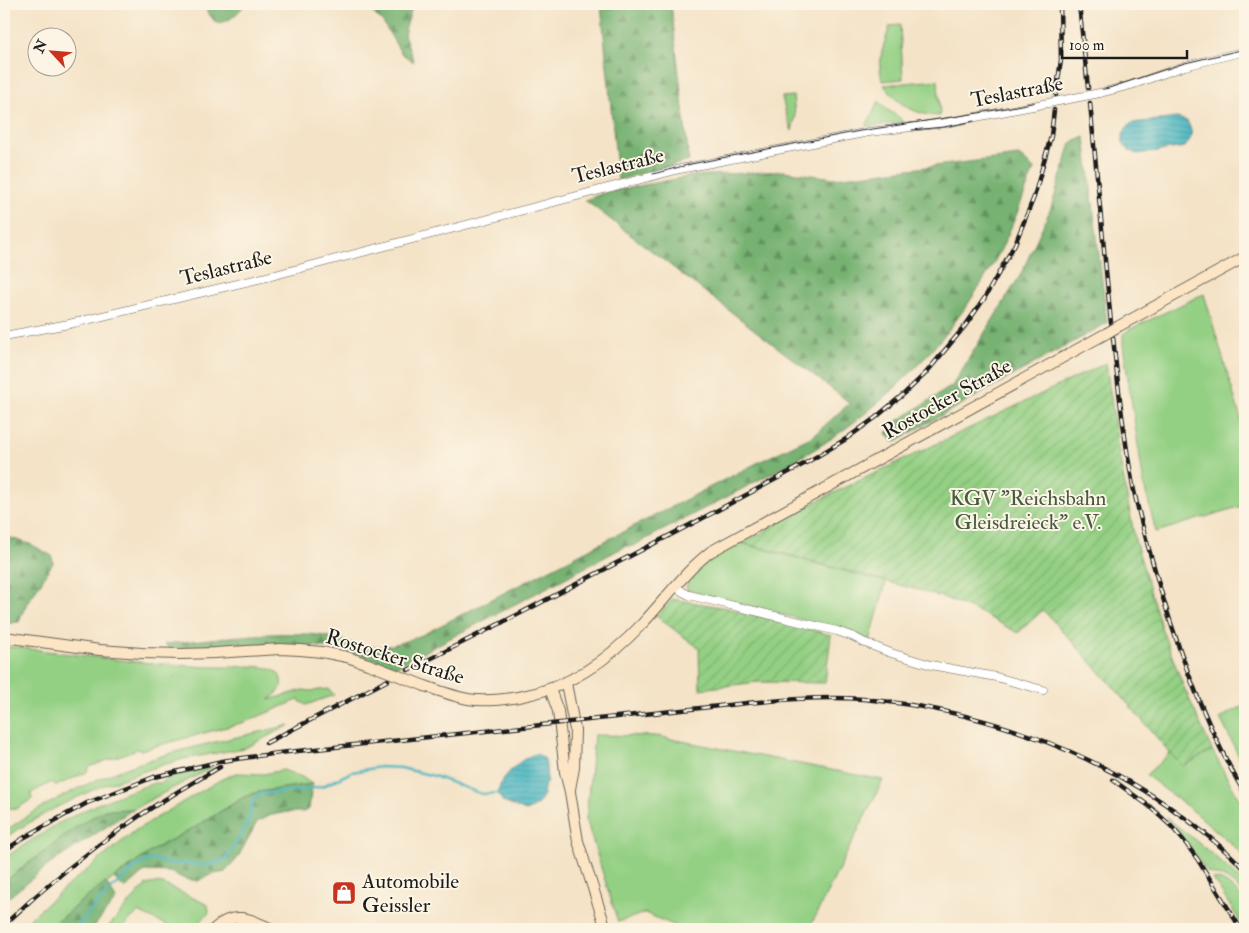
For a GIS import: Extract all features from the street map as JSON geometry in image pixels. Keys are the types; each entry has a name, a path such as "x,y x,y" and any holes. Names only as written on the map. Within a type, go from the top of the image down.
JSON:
{"main road":[{"name":"Rostocker Straße","path":"4,637 100,650 181,654 215,654 280,649 322,652 368,664 454,696 490,700 529,696 566,683 608,657 642,624 693,567 710,552 1245,257"},
{"path":"566,683 575,730 574,768 570,792"},
{"path":"550,689 558,711 565,772 578,841 606,929"},
{"path":"214,929 218,925 236,917 251,919 272,929"}],"street":[{"name":"Teslastraße","path":"4,336 69,324 275,275 680,169 855,135 946,123 1100,93 1131,85 1185,66 1245,51"},
{"path":"676,586 689,595 837,631 884,650 931,665 996,677 1043,690"}],"green space":[{"path":"201,4 246,4 229,19 216,23"},
{"path":"368,4 413,4 404,34 414,62 401,53 384,24 367,6"},
{"path":"601,4 671,4 689,161 618,180"},
{"path":"900,25 903,79 883,81 880,60 883,46 890,26"},
{"path":"938,80 940,116 923,114 908,108 895,98 884,85"},
{"path":"793,96 795,117 792,131 782,97"},
{"path":"879,101 886,109 903,122 867,127"},
{"path":"1085,137 1107,323 894,442 886,434 896,422 952,386 1021,274 1051,208 1071,143"},
{"path":"1019,156 1034,169 1013,224 994,263 970,301 933,348 891,391 845,429 802,457 633,546 626,546 397,666 348,652 322,647 282,644 169,649 164,644 251,635 308,634 325,636 361,646 380,647 422,635 813,436 850,403 585,200 607,192 691,176 783,171 834,178"},
{"path":"1204,294 1245,433 1245,505 1156,532 1144,485 1123,345 1123,334"},
{"name":"KGV \"Reichsbahn Gleisdreieck\" e.V.","path":"1106,363 1119,454 1135,540 1162,630 1183,685 1212,750 1183,766 1043,610 1018,633 981,613 945,598 743,543 821,499"},
{"path":"4,536 30,544 52,556 53,563 24,609 19,622 4,624"},
{"path":"741,543 886,582 870,641 853,633 688,590 686,587 694,573 718,555"},
{"path":"672,599 727,608 831,635 825,683 758,682 700,689 699,648 656,616"},
{"path":"5,647 168,664 267,668 278,673 282,683 277,694 269,700 303,690 329,689 334,695 306,705 298,700 245,722 141,750 137,749 89,767 87,772 56,786 52,782 31,793 32,799 16,809 11,808 4,812"},
{"path":"1245,705 1245,769 1220,718"},
{"path":"290,725 245,748 183,759 99,787 53,809 4,839 4,832 44,806 111,774 179,751"},
{"path":"594,735 656,736 883,780 809,929 683,929 645,913 618,922 586,819"},
{"path":"1212,750 1245,810 1245,856 1197,814 1146,775 1170,753 1183,766"},
{"path":"212,766 133,809 105,810 79,825 4,882 4,858 57,824 95,805 128,792 154,783 161,783 169,777"},
{"path":"283,770 302,777 312,784 258,792 244,797 197,826 156,848 79,903 48,929 18,929 136,830 220,780 236,773 264,774"},
{"path":"312,784 309,809 303,812 286,812 268,816 257,822 237,859 225,872 210,875 198,881 185,879 170,872 145,871 125,889 114,878 156,848 197,826 244,797 258,792"},
{"path":"133,809 50,864 4,901 4,882 79,825 105,810"},
{"path":"1165,817 1226,866 1245,885 1245,896 1229,881 1208,873 1176,828"},
{"path":"1213,879 1227,884 1245,901 1245,929"},
{"path":"106,883 116,899 92,929 48,929 79,903"},
{"path":"163,884 208,905 209,913 195,929 175,929 138,912 121,929 106,929 146,885"}],"water":[{"path":"1177,118 1187,121 1190,128 1191,137 1185,147 1137,154 1129,150 1123,143 1123,135 1126,128 1132,123"},
{"path":"537,754 545,759 547,781 540,802 526,811 503,802 498,793 502,781 522,760"}],"waterway":[{"path":"75,929 105,894 136,867 150,859 169,863 209,865 225,860 242,833 250,815 253,800 259,794 305,790 323,786 352,772 380,767 401,768 434,776 482,794 498,793"}],"tram line":[{"path":"653,174 691,164 860,131 985,112 1109,88 1185,63 1245,49"},
{"path":"912,130 944,127 974,121"}],"railway":[{"path":"1056,95 1061,60 1060,4"},
{"path":"1079,4 1088,88"},
{"path":"1090,103 1111,323"},
{"path":"408,670 517,615 804,464 846,439 905,393 926,373 965,326 984,299 1015,244 1034,197 1051,136 1054,110"},
{"path":"1113,337 1133,486 1161,590 1180,650 1203,710 1245,794"},
{"path":"266,743 388,680"},
{"path":"4,851 25,837 87,803 154,777 222,761 279,753 738,704 832,698 863,699 916,706 968,717 1019,732 1069,751 1116,774 1162,802 1205,833 1245,869"},
{"path":"4,925 35,896 100,844 156,805 220,767"},
{"path":"1113,780 1149,806 1184,841 1241,929"}],"place":[{"name":"Automobile Geissler","path":"344,893"}]}
